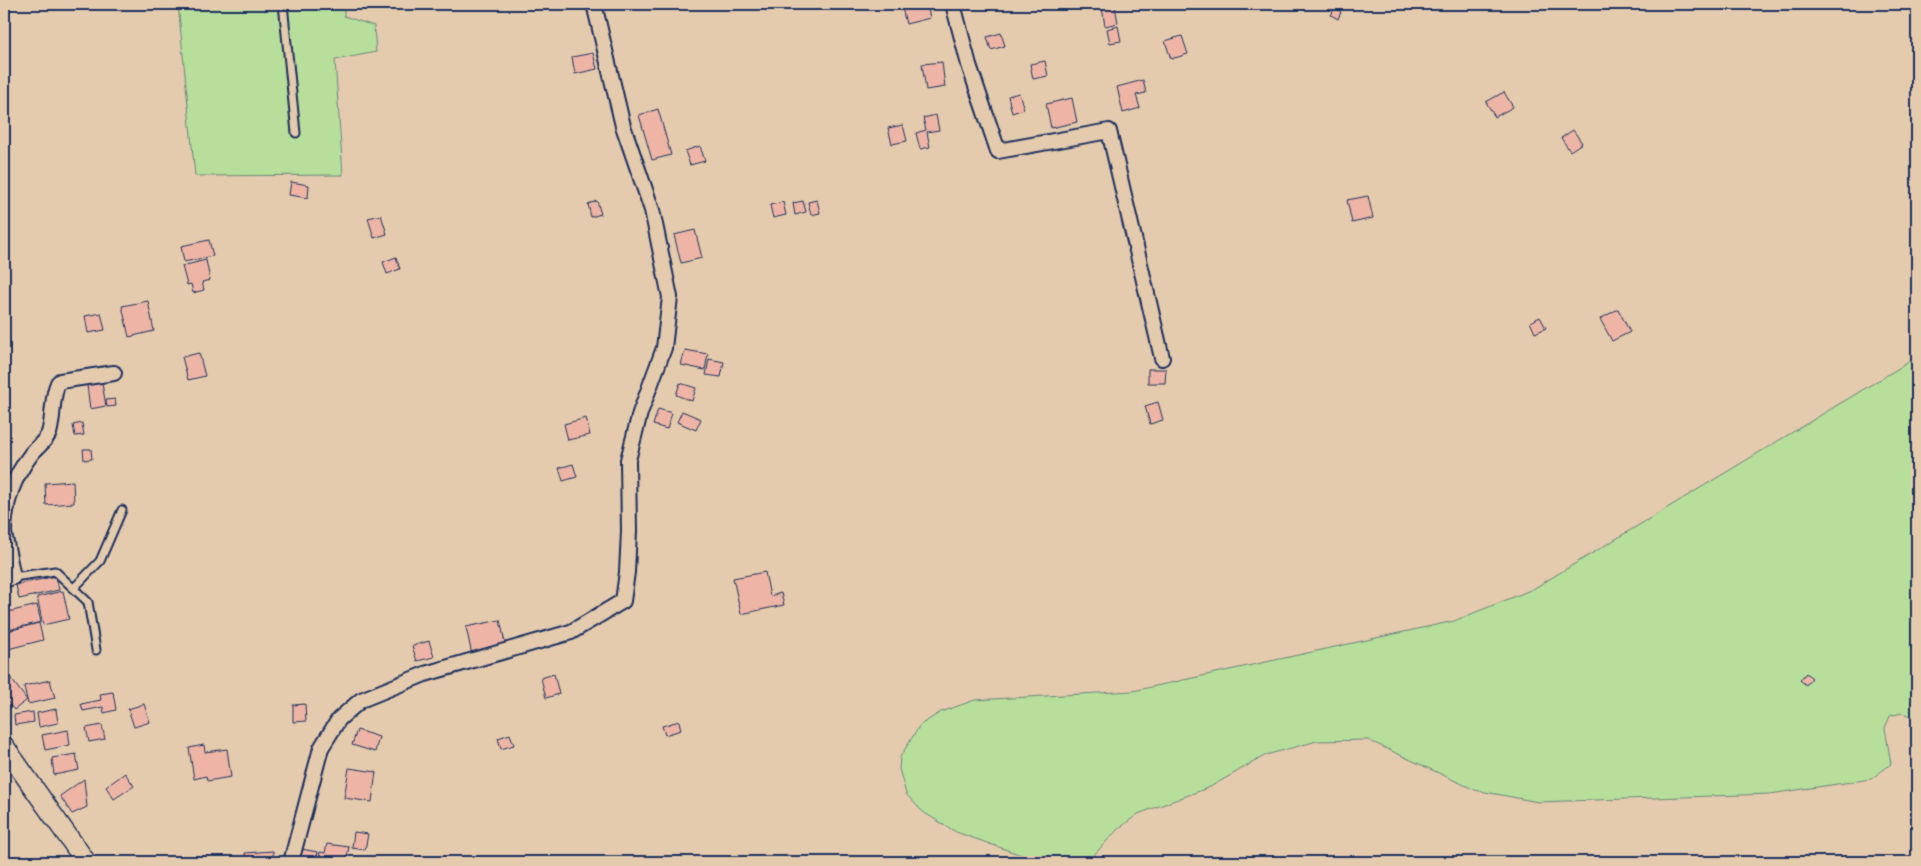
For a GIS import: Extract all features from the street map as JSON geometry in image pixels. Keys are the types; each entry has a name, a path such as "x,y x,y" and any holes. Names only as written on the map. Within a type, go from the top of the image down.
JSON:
{"main road":[{"path":"4,746 86,862"}],"street":[{"path":"291,862 321,748 339,719 362,700 425,674 571,632 623,601 627,572 629,531 628,460 640,413 664,348 670,296 652,210 623,126 594,4"},
{"path":"954,4 969,65 998,151 1110,131 1162,358"},
{"path":"8,579 4,533 5,510 17,474 34,451 45,441 49,432 58,383 60,381 114,373"}],"lane":[{"path":"283,4 296,133"},
{"path":"74,588 100,561 122,510"},
{"path":"8,579 55,572 88,602 96,650"}],"green space":[{"path":"178,4 344,4 344,16 374,26 376,52 335,60 343,175 195,176"},
{"path":"1917,357 1917,718 1902,713 1890,716 1885,728 1891,764 1871,779 1770,794 1538,802 1475,790 1368,740 1317,741 1266,755 1210,787 1138,814 1118,829 1092,857 1079,862 1041,862 956,832 923,812 906,794 899,769 900,757 920,725 941,712 975,700 1133,691 1454,621 1533,589"}],"building":[{"path":"901,4 927,4 930,18 906,24"},
{"path":"1115,6 1118,23 1105,26 1102,8"},
{"path":"1335,8 1341,12 1338,19 1331,15"},
{"path":"1118,26 1121,41 1110,43 1107,29"},
{"path":"1001,33 1005,46 991,50 987,37"},
{"path":"1182,36 1188,54 1171,59 1165,41"},
{"path":"593,53 597,69 575,74 572,57"},
{"path":"1045,61 1048,76 1033,79 1030,64"},
{"path":"942,62 945,87 926,90 922,64"},
{"path":"1143,80 1146,93 1136,95 1140,108 1123,113 1117,87"},
{"path":"1504,92 1513,107 1495,117 1486,102"},
{"path":"1019,93 1024,109 1012,113 1008,96"},
{"path":"1072,98 1077,122 1051,128 1046,104"},
{"path":"658,109 671,155 652,160 639,115"},
{"path":"936,115 939,130 927,132 930,147 920,149 916,133 926,130 923,118"},
{"path":"903,125 907,141 892,144 888,128"},
{"path":"1573,130 1582,143 1570,151 1561,138"},
{"path":"700,146 705,161 690,165 685,151"},
{"path":"291,182 309,185 308,198 289,195"},
{"path":"1368,196 1373,218 1352,223 1347,200"},
{"path":"817,200 820,213 811,215 808,202"},
{"path":"597,201 601,214 591,217 588,204"},
{"path":"803,201 806,212 795,215 793,203"},
{"path":"783,202 786,215 773,218 770,205"},
{"path":"381,215 387,234 374,238 368,218"},
{"path":"695,230 702,258 681,263 674,235"},
{"path":"209,240 213,256 184,262 181,246"},
{"path":"396,257 400,269 387,274 383,262"},
{"path":"206,260 210,280 202,282 204,290 193,293 191,284 187,285 182,266"},
{"path":"148,301 154,331 129,337 122,306"},
{"path":"1618,309 1630,332 1612,341 1600,319"},
{"path":"101,313 105,330 88,333 85,316"},
{"path":"1540,317 1546,328 1535,333 1530,322"},
{"path":"685,350 708,354 705,370 681,365"},
{"path":"199,353 205,376 188,380 182,357"},
{"path":"709,359 724,362 721,377 706,375"},
{"path":"1148,369 1166,369 1165,383 1148,383"},
{"path":"102,383 106,406 90,409 87,385"},
{"path":"680,383 696,388 692,401 676,395"},
{"path":"115,399 116,406 107,407 106,400"},
{"path":"1158,402 1163,420 1150,424 1145,406"},
{"path":"658,409 672,413 667,429 653,425"},
{"path":"682,411 701,419 696,430 677,422"},
{"path":"586,418 590,435 568,440 564,424"},
{"path":"82,423 84,435 75,436 73,425"},
{"path":"83,449 91,449 92,459 84,460"},
{"path":"573,464 577,477 563,481 559,468"},
{"path":"73,481 74,503 46,505 45,483"},
{"path":"765,572 770,596 781,593 784,605 741,614 733,578"},
{"path":"56,576 59,590 19,599 16,585"},
{"path":"63,591 69,619 43,625 37,597"},
{"path":"37,605 41,622 4,631 4,613"},
{"path":"500,620 506,647 472,655 466,627"},
{"path":"39,623 43,640 4,650 4,632"},
{"path":"429,641 434,657 417,661 412,646"},
{"path":"6,672 27,700 14,710 4,697 4,673"},
{"path":"1806,673 1812,678 1806,685 1800,680"},
{"path":"554,674 559,694 546,698 541,678"},
{"path":"50,680 55,698 28,704 24,686"},
{"path":"113,692 116,710 104,713 103,707 83,711 81,704 101,700 100,694"},
{"path":"144,704 150,722 134,727 128,709"},
{"path":"305,704 306,721 293,722 293,705"},
{"path":"56,709 58,723 39,727 37,713"},
{"path":"33,712 34,722 15,725 14,715"},
{"path":"679,721 681,730 665,735 662,726"},
{"path":"102,725 105,739 89,742 86,728"},
{"path":"68,730 70,745 45,750 42,735"},
{"path":"357,730 379,737 375,752 352,745"},
{"path":"510,734 514,745 501,749 498,738"},
{"path":"204,745 205,752 227,749 231,777 207,781 206,776 194,779 189,748"},
{"path":"76,754 79,770 54,775 52,758"},
{"path":"349,768 376,772 372,802 344,798"},
{"path":"125,773 134,786 114,799 106,787"},
{"path":"84,779 87,807 72,814 60,796"},
{"path":"354,832 368,834 365,850 352,848"},
{"path":"327,844 349,847 347,858 342,858 342,862 318,862 320,852 325,853"},
{"path":"301,849 318,852 316,862 299,862"},
{"path":"273,851 274,862 246,862 245,853"}]}
